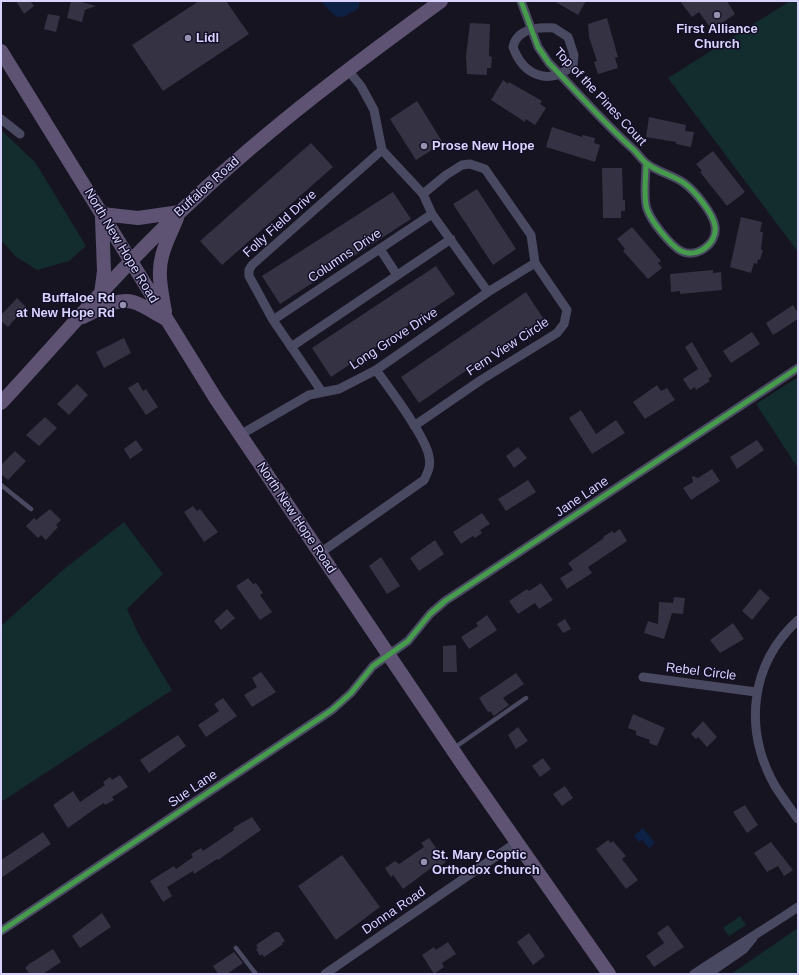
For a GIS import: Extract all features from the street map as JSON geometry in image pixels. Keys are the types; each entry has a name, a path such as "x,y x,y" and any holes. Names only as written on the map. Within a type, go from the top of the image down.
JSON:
{"main road":[{"name":"Buffaloe Road","path":"1,403 131,262 180,212 292,112 347,69 441,1"},
{"name":"North New Hope Road","path":"1,51 166,320 240,435 388,655 609,974"},
{"path":"102,294 104,271 102,214 138,218 180,212"},
{"path":"166,320 161,287 160,264 180,212"},
{"path":"78,320 117,302 127,301 134,302 166,320"}],"street":[{"name":"Top of the Pines Court","path":"521,1 538,47 549,63 646,164 684,183 712,216 716,231 711,243 705,248 696,252 686,253 680,251 651,218 646,207 646,164"},
{"name":"Top of the Pines Court","path":"554,28 568,36 574,55 572,65 560,74 543,77 527,69 516,55 512,47 514,40 521,33 531,29 554,28"},
{"path":"347,69 361,86 374,110 382,150 423,194 432,214 451,238 488,292"},
{"path":"1,119 20,134"},
{"name":"Folly Field Drive","path":"322,392 273,320 249,276 249,270 252,265 382,150"},
{"name":"Fern View Circle","path":"414,426 481,380 557,333 564,324 568,310 535,263 532,235 485,169 470,164 462,165 446,175 423,194"},
{"name":"Columns Drive","path":"273,320 432,214"},
{"path":"291,347 451,238"},
{"path":"380,249 397,275"},
{"name":"Long Grove Drive","path":"240,435 298,400 309,395 340,389 376,370 488,292 535,263"},
{"name":"Jane Lane","path":"388,655 408,641 430,614 445,601 798,368"},
{"path":"320,553 424,480 430,468 429,455 424,441 376,370"},
{"path":"798,620 777,644 768,660 756,692 754,713 761,751 775,785 798,819"},
{"name":"Sue Lane","path":"1,931 332,710 351,693 373,666 388,655"},
{"name":"Rebel Circle","path":"643,677 756,692"},
{"name":"Donna Road","path":"325,974 517,842"},
{"path":"694,974 798,907"},
{"path":"708,974 744,949 755,936"}],"lane":[{"path":"1,485 31,509"},
{"path":"453,749 526,698"},
{"path":"236,948 256,974"}],"green space":[{"path":"790,1 798,1 798,252 668,78"},
{"path":"1,130 35,162 86,246 69,261 37,270 15,256 1,240"},
{"path":"798,377 798,468 756,404"},
{"path":"124,522 163,574 127,609 140,637 172,690 1,802 1,626 63,570"},
{"path":"740,916 746,925 729,936 723,928"},
{"path":"798,928 798,974 731,974"}],"water":[{"path":"321,1 359,1 359,8 342,17 338,17"},
{"path":"643,828 655,843 649,848 642,840 639,842 634,836"}],"building":[{"path":"16,1 30,1 34,6 24,14"},
{"path":"71,1 78,1 96,6 85,10 82,22 67,18"},
{"path":"199,1 226,1 249,34 163,91 132,45"},
{"path":"554,1 586,1 578,15"},
{"name":"First Alliance Church","path":"680,1 727,1 735,14 712,30 699,12 692,17"},
{"path":"48,14 60,16 56,32 44,29"},
{"path":"607,18 618,57 615,58 618,68 598,74 594,62 597,61 589,37 588,24"},
{"path":"470,23 490,24 489,56 492,57 491,68 487,68 487,75 467,74 466,56"},
{"path":"503,80 542,101 540,104 546,108 535,125 526,119 525,122 491,100"},
{"path":"417,101 443,143 416,160 390,119"},
{"path":"649,117 686,125 685,131 694,132 691,147 676,144 676,142 646,137"},
{"path":"552,127 582,137 583,135 595,138 594,143 600,145 595,162 546,147"},
{"path":"311,143 333,167 222,265 200,241"},
{"path":"713,151 745,192 727,206 700,172 702,171 696,164"},
{"path":"602,168 622,168 623,200 625,200 625,211 621,211 621,218 603,218"},
{"path":"477,189 516,249 493,265 453,204"},
{"path":"393,192 411,219 280,304 262,276"},
{"path":"741,217 762,222 760,232 763,232 761,250 763,250 760,260 758,259 757,264 754,263 751,273 730,267"},
{"path":"632,227 661,261 658,263 662,268 648,279 623,251 625,249 617,239"},
{"path":"436,266 455,294 331,377 312,348"},
{"path":"713,270 713,273 721,272 722,290 680,294 680,291 671,292 670,274"},
{"path":"526,292 543,318 419,403 401,377"},
{"path":"17,298 26,307 8,327 1,321 1,315"},
{"path":"793,305 798,313 798,319 773,335 766,323"},
{"path":"752,332 760,344 731,363 723,351"},
{"path":"124,338 131,353 104,368 96,352"},
{"path":"692,342 712,376 708,379 710,381 696,390 695,387 690,390 683,379 698,369 685,347"},
{"path":"138,382 143,391 146,389 158,407 146,415 128,388"},
{"path":"77,384 88,395 69,415 57,404"},
{"path":"657,385 661,391 667,388 675,400 645,419 633,402"},
{"path":"581,410 596,434 616,420 625,433 592,454 569,418"},
{"path":"45,417 57,428 39,446 26,435"},
{"path":"136,440 143,450 130,459 124,449"},
{"path":"757,440 764,450 737,469 730,457"},
{"path":"518,447 527,458 514,468 506,456"},
{"path":"15,451 26,461 8,480 1,474 1,465"},
{"path":"712,469 720,481 691,500 683,488 693,482 692,476 698,478"},
{"path":"528,480 536,492 506,511 498,499"},
{"path":"193,506 197,511 200,509 218,532 204,542 184,512"},
{"path":"50,509 61,520 56,525 58,527 46,540 41,535 38,538 26,526 34,518 36,520"},
{"path":"482,513 490,524 480,530 482,533 475,538 473,536 461,544 453,532"},
{"path":"620,529 627,541 588,567 592,573 567,589 560,578 573,570 568,563 612,531 614,533"},
{"path":"435,540 444,554 419,571 410,558"},
{"path":"381,557 400,586 387,594 369,566"},
{"path":"248,578 253,584 256,583 263,593 260,595 272,612 260,620 236,586"},
{"path":"541,583 553,600 539,609 535,603 518,614 509,601 527,589 529,591"},
{"path":"760,589 770,598 752,620 742,611"},
{"path":"674,597 685,598 683,614 672,613 664,639 644,633 648,621 658,624 659,602 673,603"},
{"path":"227,609 235,618 221,630 214,621"},
{"path":"487,615 497,630 469,649 461,637 478,626 476,623"},
{"path":"565,619 571,629 563,633 557,624"},
{"path":"733,623 744,639 720,653 710,640"},
{"path":"456,645 457,672 443,672 443,646"},
{"path":"261,672 276,692 252,707 244,695 257,687 252,678"},
{"path":"516,673 524,684 503,698 509,705 494,716 490,711 488,712 479,698"},
{"path":"223,698 237,716 206,737 198,725 219,711 214,704"},
{"path":"633,714 665,728 657,746 649,743 650,740 636,735 636,731 628,728"},
{"path":"703,721 717,737 707,747 698,737 696,739 691,734"},
{"path":"518,727 528,741 516,749 508,735"},
{"path":"178,735 186,746 149,773 140,760"},
{"path":"543,758 551,769 540,777 532,766"},
{"path":"120,775 128,787 112,797 114,800 105,805 104,803 68,828 53,805 73,791 80,802 105,785 103,782 110,777 112,780"},
{"path":"565,786 573,798 562,806 553,794"},
{"path":"745,805 758,825 747,833 733,812"},
{"path":"252,817 261,830 218,860 217,859 194,874 193,871 167,887 172,896 163,902 150,881 174,866 176,869 193,857 191,854 201,848 203,851 234,830 233,828"},
{"path":"43,832 51,844 1,878 1,860"},
{"path":"429,838 446,862 436,869 434,866 403,889 393,875 391,877 385,868 395,861 399,864 424,847 421,843"},
{"path":"608,840 611,843 613,841 626,856 622,859 638,880 626,889 596,849"},
{"path":"771,842 793,870 784,876 778,866 767,872 754,853"},
{"path":"342,855 380,907 336,940 298,886"},
{"path":"102,913 111,927 80,948 72,936"},
{"path":"668,925 684,947 654,967 646,956 664,943 657,933"},
{"path":"275,932 279,932 285,941 264,957 262,954 260,956 256,949 258,948 256,945"},
{"path":"529,933 545,956 533,965 517,942"},
{"path":"448,942 456,954 442,963 444,967 434,974 422,955 434,947 436,950"},
{"path":"53,949 61,962 43,974 30,974 25,968"},
{"path":"234,952 243,963 227,974 218,974 213,966"}],"cycle path":[{"path":"521,1 538,47 549,63 644,162 650,166 655,169 684,183 703,203 711,215 715,226 713,238 705,248 693,253 681,251 666,238 657,226 649,214 646,204 645,193 646,163"},
{"path":"1,931 332,710 351,693 373,666 408,641 430,614 445,601 798,368"}],"place":[{"name":"First Alliance Church","path":"717,15"},
{"name":"Lidl","path":"188,38"},
{"name":"Prose New Hope","path":"424,146"},
{"name":"Buffaloe Rd at New Hope Rd","path":"123,305"},
{"name":"St. Mary Coptic Orthodox Church","path":"424,862"}]}
